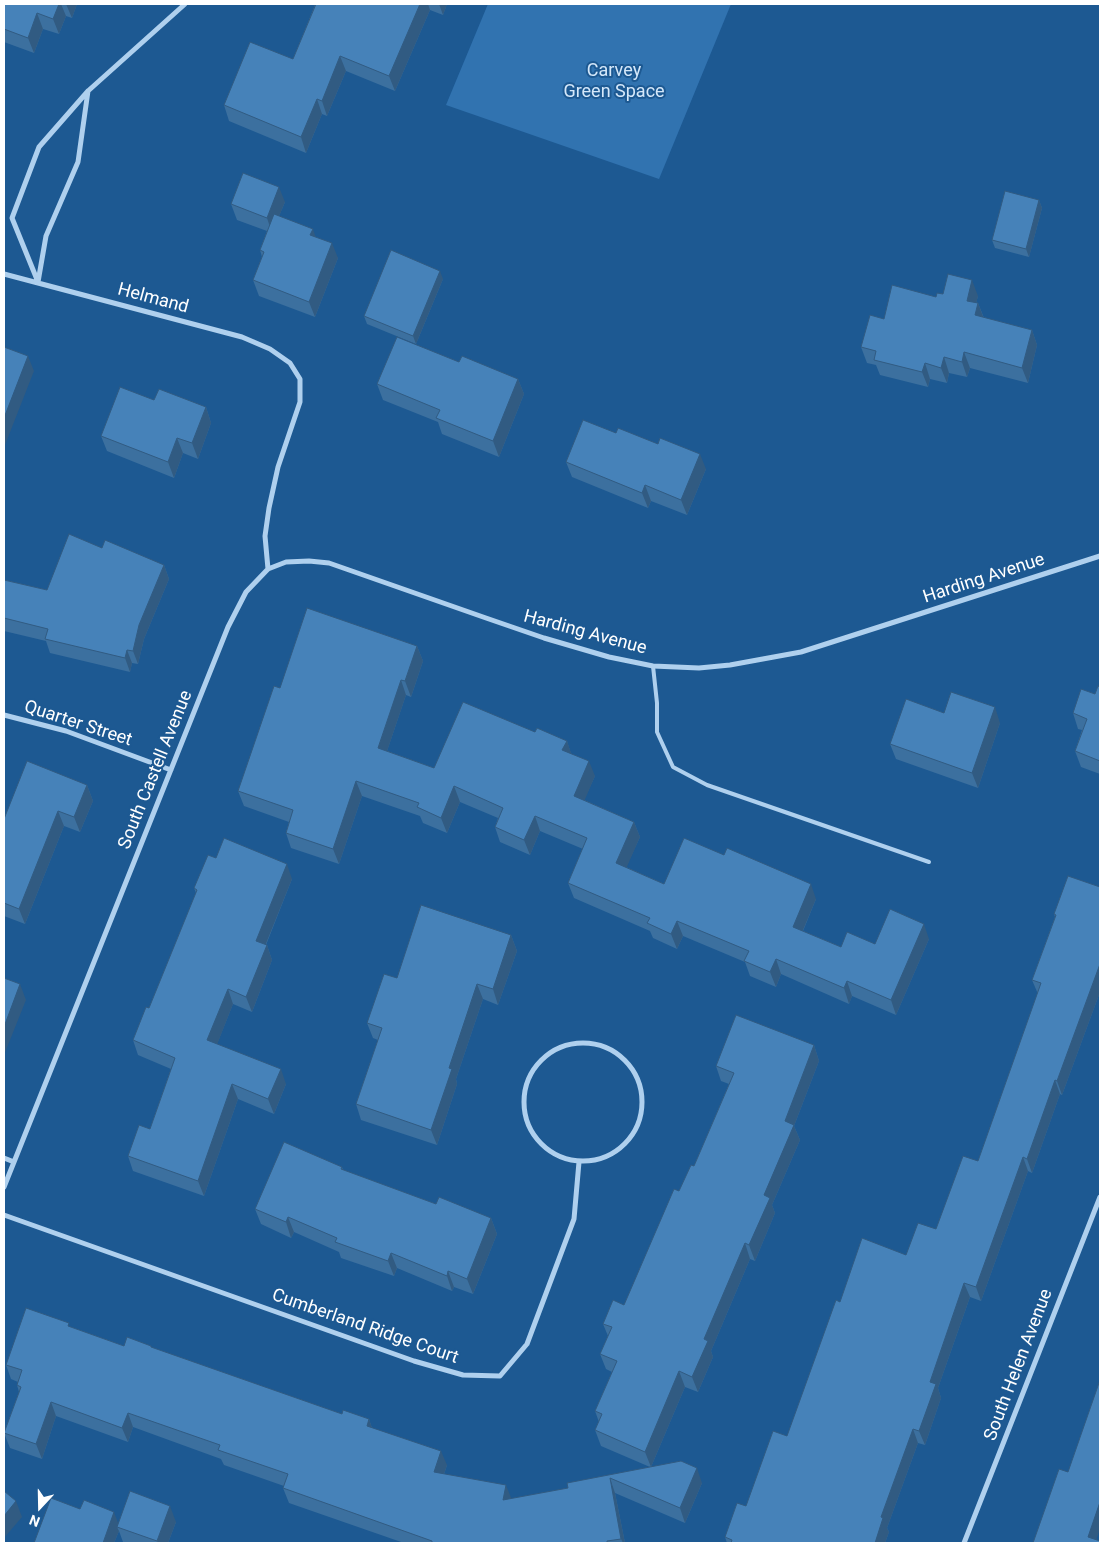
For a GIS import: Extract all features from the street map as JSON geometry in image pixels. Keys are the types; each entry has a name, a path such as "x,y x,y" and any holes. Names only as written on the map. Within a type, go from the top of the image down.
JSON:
{"street":[{"path":"38,282 12,218 39,147 88,91 185,4"},
{"path":"38,282 46,236 78,162 88,91"},
{"name":"Helmand","path":"4,274 242,338 270,349 290,363 300,379 300,402 278,467 268,508 265,536 268,569"},
{"name":"Harding Avenue","path":"268,569 286,562 309,561 329,563 544,638 609,657 653,666 699,668 730,666 801,652 1100,556"},
{"name":"South Castell Avenue","path":"4,1187 228,626 246,592 268,569"},
{"name":"Quarter Street","path":"4,715 66,731 171,770"},
{"path":"578,1042 598,1044 616,1052 631,1066 639,1083 643,1102 639,1122 630,1138 616,1152 598,1160 579,1162 560,1157 542,1147 530,1131 523,1113 523,1092 529,1074 542,1058 558,1047 578,1042"},
{"path":"4,1158 14,1162"},
{"name":"Cumberland Ridge Court","path":"4,1215 414,1361 463,1375 500,1376 527,1344 574,1219 579,1162"},
{"name":"South Helen Avenue","path":"964,1543 1100,1197"}],"lane":[{"path":"653,666 657,702 657,732 673,767 707,785 929,862"}],"green space":[{"name":"Carvey Green Space","path":"488,4 731,4 659,179 446,105"}],"building":[{"path":"4,4 59,4 53,19 37,13 28,38 4,29"},
{"path":"316,4 420,4 389,76 340,56 322,101 317,99 301,137 224,105 250,42 293,59"},
{"path":"243,173 279,187 267,218 231,204"},
{"path":"1005,191 1039,200 1026,249 992,240"},
{"path":"274,214 313,229 310,235 332,243 309,302 253,280 264,252 260,250"},
{"path":"391,250 440,271 413,336 364,316"},
{"path":"948,274 972,280 967,301 978,303 975,315 1032,330 1022,368 964,352 962,362 944,357 941,368 925,363 922,372 874,360 876,351 861,347 870,315 884,319 892,285 936,297 937,293 943,294"},
{"path":"397,337 459,362 462,356 518,379 493,441 436,418 440,410 377,384"},
{"path":"4,347 28,356 4,418"},
{"path":"120,387 154,400 159,389 206,407 192,443 177,438 168,462 101,436"},
{"path":"583,420 616,433 618,428 658,444 660,438 700,454 681,500 645,485 642,493 566,462"},
{"path":"69,534 102,548 105,540 164,565 139,625 133,651 127,650 125,658 45,639 48,629 4,618 4,580 47,590"},
{"path":"307,608 417,646 405,681 401,680 378,748 434,768 463,702 535,732 537,728 567,741 562,750 589,761 574,796 634,822 616,863 664,884 684,838 724,855 727,848 811,884 793,927 841,947 847,932 875,944 890,909 924,924 891,1000 847,981 844,988 776,959 770,972 744,961 749,951 677,921 671,934 647,923 650,918 568,883 587,838 535,816 524,840 495,827 503,808 454,786 441,818 417,807 419,803 356,781 333,849 286,833 293,810 238,791 274,686 280,688"},
{"path":"1098,686 1100,687 1100,761 1075,751 1087,719 1073,713 1081,689 1095,694"},
{"path":"951,692 995,707 972,773 890,744 906,699 944,713"},
{"path":"27,761 87,785 74,817 58,811 19,909 4,903 4,819"},
{"path":"224,838 287,864 256,941 267,945 246,997 228,989 207,1040 281,1069 268,1099 232,1084 198,1181 128,1156 139,1125 150,1129 175,1058 133,1040 146,1007 149,1008 197,890 194,888 208,855 216,858"},
{"path":"1068,876 1100,887 1100,964 1027,1159 1023,1157 976,1287 964,1283 930,1382 936,1384 919,1431 913,1429 881,1517 883,1518 875,1543 731,1543 732,1540 725,1537 737,1503 746,1506 773,1431 787,1436 836,1300 840,1302 862,1238 906,1255 918,1223 936,1229 963,1156 978,1161 1041,983 1032,980"},
{"path":"421,905 511,935 493,989 477,984 449,1068 452,1069 431,1130 356,1104 382,1028 367,1023 384,974 397,978"},
{"path":"4,978 20,984 4,1027"},
{"path":"736,1015 814,1045 785,1121 794,1125 764,1195 770,1198 749,1245 745,1243 704,1339 708,1341 692,1377 679,1371 645,1452 595,1430 602,1414 595,1411 617,1361 600,1354 612,1327 603,1324 613,1300 624,1305 674,1189 679,1191 691,1165 694,1166 734,1073 716,1066"},
{"path":"284,1142 342,1167 341,1169 436,1204 439,1197 491,1218 467,1279 448,1271 447,1276 391,1253 388,1261 335,1242 337,1238 288,1217 286,1222 255,1209"},
{"path":"26,1308 69,1323 68,1326 124,1346 127,1337 342,1414 343,1410 369,1419 367,1426 441,1451 434,1472 506,1485 503,1500 568,1488 567,1483 681,1461 697,1468 680,1508 610,1478 621,1539 607,1541 607,1543 432,1543 432,1541 283,1488 288,1474 218,1450 220,1445 128,1413 122,1428 51,1402 36,1444 4,1433 21,1387 17,1385 22,1370 6,1365"},
{"path":"1100,1380 1100,1502 1088,1537 1100,1541 1100,1543 1033,1543 1059,1469 1068,1472"},
{"path":"4,1491 16,1501 4,1516"},
{"path":"130,1491 170,1506 157,1541 117,1527"},
{"path":"51,1498 80,1509 84,1500 114,1512 103,1543 34,1543"}]}
